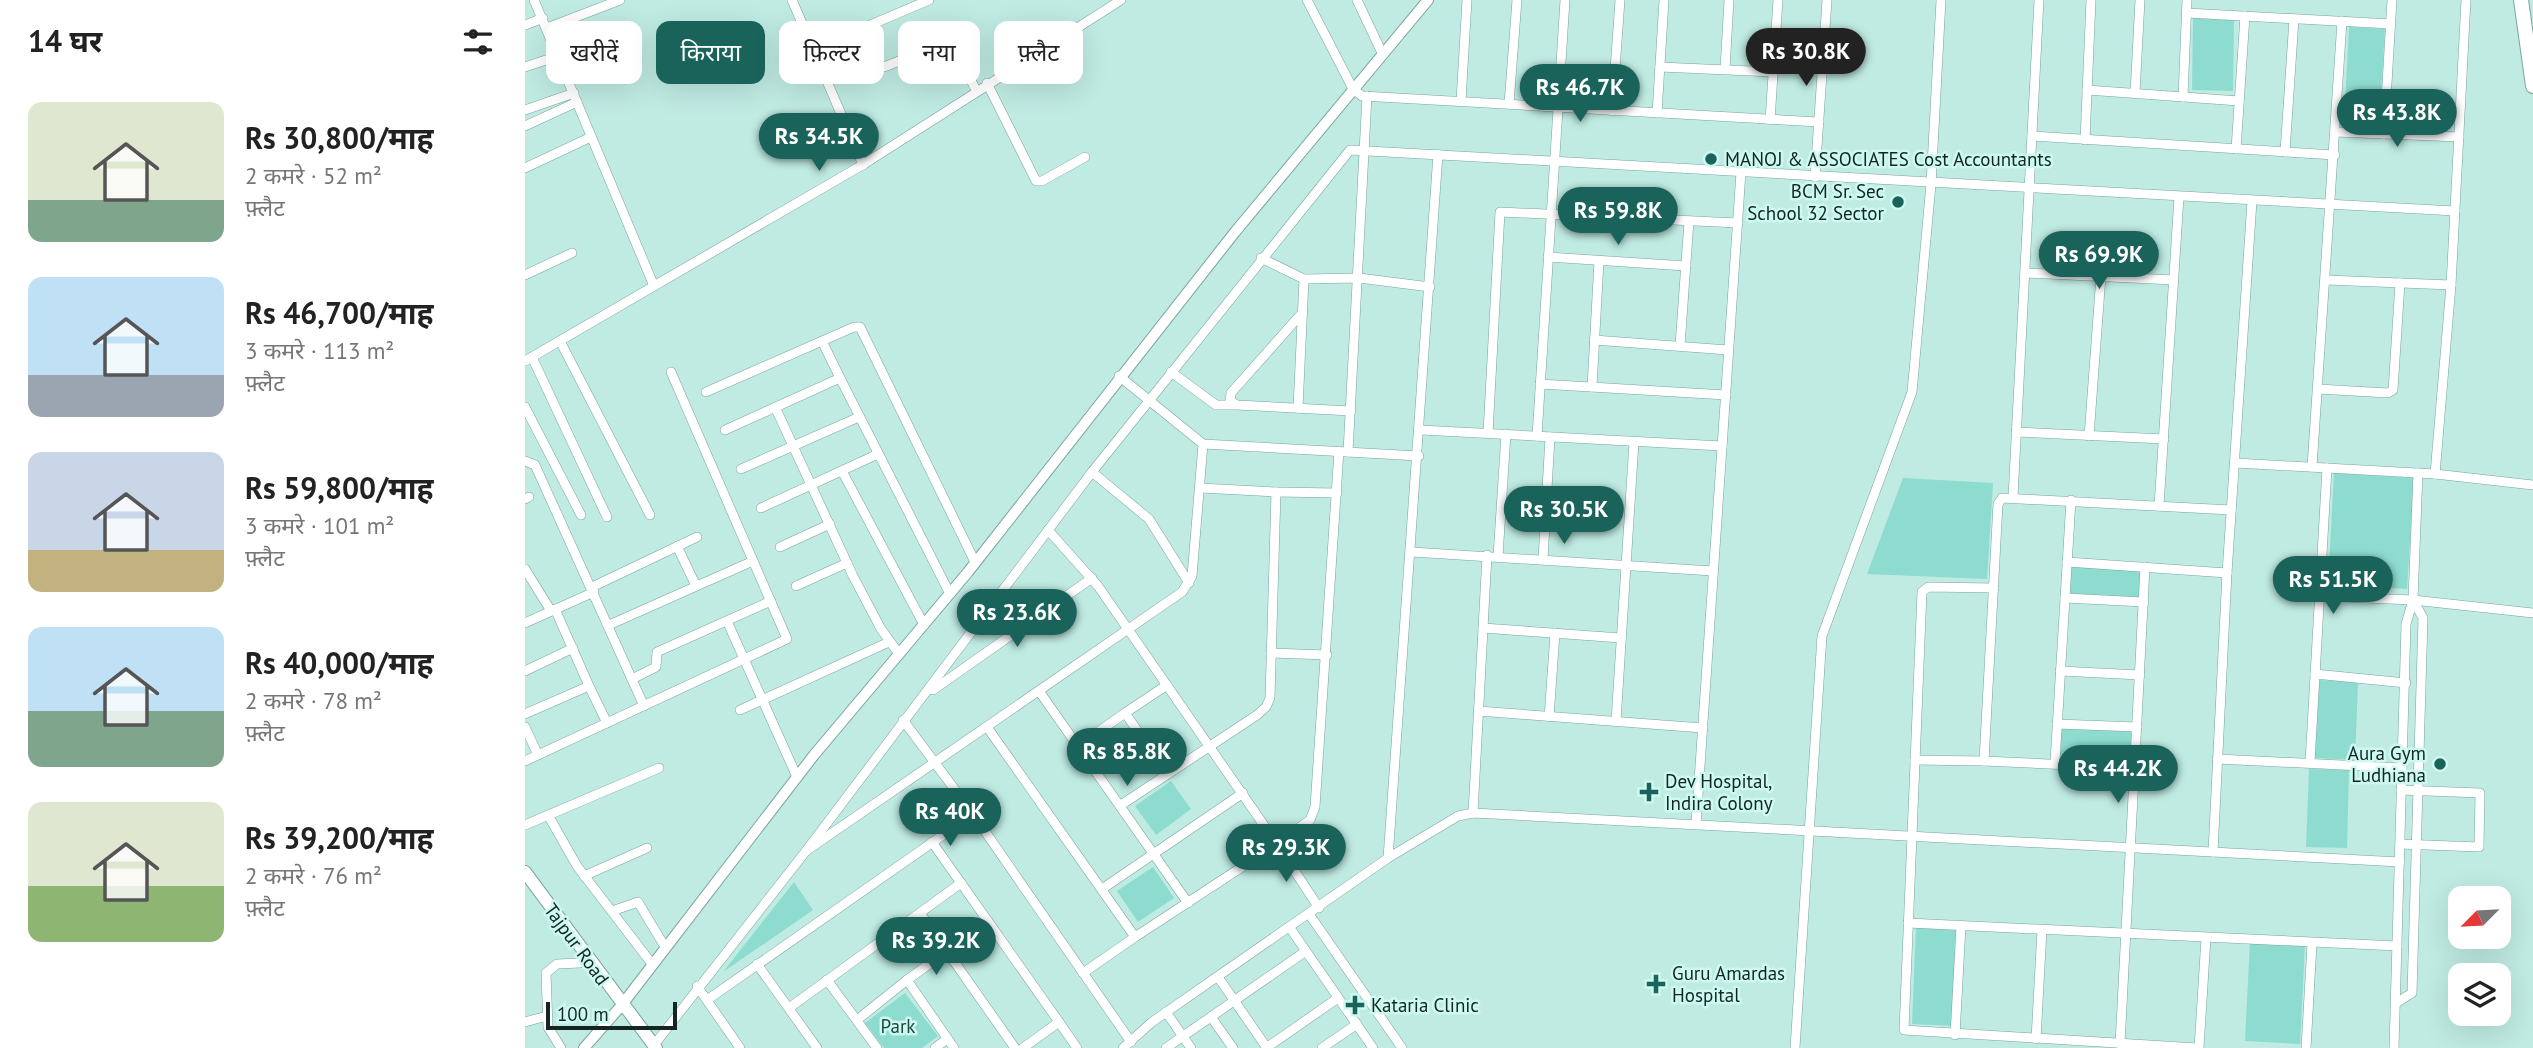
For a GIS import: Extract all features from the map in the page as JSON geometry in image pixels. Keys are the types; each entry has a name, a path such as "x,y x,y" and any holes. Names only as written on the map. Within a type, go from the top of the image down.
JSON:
{"main road":[{"path":"2521,0 2533,86"},
{"name":"Tajpur Road","path":"525,872 619,1009"},
{"name":"Tajpur Road","path":"525,887 580,963 651,1047"}],"street":[{"path":"534,0 546,26"},
{"path":"567,21 619,0"},
{"path":"792,0 863,165"},
{"path":"880,21 929,0"},
{"path":"607,517 527,358 863,165 986,83 1121,0"},
{"path":"1307,0 1353,89 1367,96 1819,122"},
{"path":"1357,0 1383,55"},
{"path":"584,1048 619,1009 797,777 950,594 1119,376 1428,0"},
{"path":"1461,102 1467,0"},
{"path":"1509,104 1517,0"},
{"path":"1537,436 1565,0"},
{"path":"1612,111 1620,0"},
{"path":"1657,113 1664,0"},
{"path":"1725,69 1729,0"},
{"path":"1770,120 1778,0"},
{"path":"1815,177 1827,0"},
{"path":"1795,1048 1822,636 1912,392 1931,184 1941,0"},
{"path":"2013,497 2039,0"},
{"path":"2085,140 2091,0"},
{"path":"2135,93 2140,0"},
{"path":"2183,97 2187,0"},
{"path":"2384,134 2392,0"},
{"path":"2435,474 2451,285 2466,0"},
{"path":"2187,13 2391,24"},
{"path":"2236,149 2245,16"},
{"path":"525,24 543,19"},
{"path":"2285,152 2294,19"},
{"path":"2312,467 2332,205 2342,21"},
{"path":"884,68 942,44 952,44 976,90"},
{"path":"525,67 546,60"},
{"path":"1660,67 1773,72"},
{"path":"986,83 1036,181 1042,181 1086,157"},
{"path":"570,84 654,286"},
{"path":"2087,90 2239,101"},
{"path":"1083,973 1277,844 1310,820 1314,812 1337,493 1352,411 1367,96"},
{"path":"525,110 575,97"},
{"path":"525,126 575,97"},
{"path":"2336,132 2459,137"},
{"path":"2032,136 2335,155"},
{"path":"525,168 591,137"},
{"path":"651,1047 806,851 903,720 926,695 1148,400 1344,156 1355,149 1931,184 2455,211"},
{"path":"1388,858 1419,456 1438,154"},
{"path":"1696,824 1741,172"},
{"path":"2159,506 2179,197"},
{"path":"2213,852 2227,573 2252,201"},
{"path":"1488,433 1497,216 1504,211 1738,223"},
{"path":"1680,346 1689,221"},
{"path":"525,275 572,253"},
{"path":"1548,257 1686,266"},
{"path":"1261,258 1304,279 1359,278 1430,287"},
{"path":"1592,387 1599,261"},
{"path":"2025,272 2174,280"},
{"path":"2089,436 2101,276"},
{"path":"1298,408 1304,279"},
{"path":"2326,280 2451,285"},
{"path":"2318,389 2388,393 2393,390 2400,283"},
{"path":"1234,405 1230,401 1231,393 1303,312"},
{"path":"706,392 854,327 864,330 975,562"},
{"path":"1594,340 1728,350"},
{"path":"560,341 650,515"},
{"path":"822,341 950,594"},
{"path":"525,761 746,661 787,639 671,372"},
{"path":"1171,372 1216,405 1352,411"},
{"path":"1119,376 1203,444 1419,456"},
{"path":"725,430 840,379"},
{"path":"1540,384 1725,395"},
{"path":"525,407 581,515"},
{"path":"776,409 847,563 899,654"},
{"path":"741,468 859,417"},
{"path":"1420,430 1722,446"},
{"path":"2016,432 2164,439"},
{"path":"1498,556 1506,434"},
{"path":"1543,559 1551,437"},
{"path":"1616,721 1634,442"},
{"path":"806,851 1182,592 1189,583 1201,488 1203,444"},
{"path":"761,508 878,454"},
{"path":"525,461 535,466 644,706"},
{"path":"2235,463 2435,474 2533,485"},
{"path":"2310,761 2327,468"},
{"path":"842,471 924,625"},
{"path":"1092,472 1149,519 1189,583"},
{"path":"2394,1048 2406,624 2413,600 2418,473"},
{"path":"1201,488 1337,493"},
{"path":"1121,805 1266,707 1271,693 1276,492"},
{"path":"1984,761 1998,504 2002,498 2231,510"},
{"path":"2055,762 2071,500"},
{"path":"780,547 830,524"},
{"path":"1048,530 1092,578 1129,629 1319,908"},
{"path":"525,623 697,537"},
{"path":"677,546 697,586"},
{"path":"1412,552 1713,571"},
{"path":"1473,813 1487,555"},
{"path":"609,625 753,561"},
{"path":"2067,562 2227,573"},
{"path":"796,586 847,563"},
{"path":"2120,1044 2145,567"},
{"path":"525,569 553,610 607,723"},
{"path":"926,695 1092,578"},
{"path":"1994,588 1928,587 1922,592 1904,1030 2198,1048 2206,939"},
{"path":"2319,596 2413,600 2533,613"},
{"path":"2065,597 2144,602"},
{"path":"2396,1003 2412,993 2423,618 2413,600"},
{"path":"632,679 656,667 657,652 771,601"},
{"path":"727,621 797,777"},
{"path":"1483,628 1621,638"},
{"path":"1549,716 1555,633"},
{"path":"740,710 890,642"},
{"path":"525,671 573,648"},
{"path":"1271,653 1327,655"},
{"path":"2060,671 2140,675"},
{"path":"2315,674 2406,682"},
{"path":"1079,746 1167,685"},
{"path":"525,714 589,686"},
{"path":"1039,691 1188,903"},
{"path":"1478,711 1703,728"},
{"path":"1125,713 1167,773"},
{"path":"903,720 973,814 1083,973 1127,1045 1167,1012 1388,858 1458,816 1473,813 1912,834 2400,862"},
{"path":"2057,724 2137,727"},
{"path":"525,727 538,755"},
{"path":"987,727 1135,937"},
{"path":"2217,759 2310,761 2402,768"},
{"path":"1915,760 2055,762 2135,768"},
{"path":"525,825 659,768"},
{"path":"2400,845 2479,847 2480,793 2401,790"},
{"path":"1102,889 1243,793"},
{"path":"707,1000 973,814"},
{"path":"548,815 585,876 652,964"},
{"path":"932,842 1077,1048"},
{"path":"585,876 647,848"},
{"path":"789,1008 961,883"},
{"path":"612,911 638,902 665,947"},
{"path":"920,913 1016,1048"},
{"path":"1309,914 1402,1048"},
{"path":"1908,923 2397,946"},
{"path":"1955,1035 1961,926"},
{"path":"1290,928 1373,1048"},
{"path":"2036,1039 2042,930"},
{"path":"2306,1048 2312,944"},
{"path":"857,1020 947,951"},
{"path":"1166,1048 1306,951"},
{"path":"561,1048 551,1032 547,1016 546,973 557,964 580,963"},
{"path":"757,964 817,1048"},
{"path":"1218,977 1267,1048 1338,998"},
{"path":"827,980 877,1048"},
{"path":"907,981 954,1048"},
{"path":"697,986 740,1048"},
{"path":"1167,1012 1192,1048"},
{"path":"525,1022 547,1016"},
{"path":"1211,1017 1233,1048"},
{"path":"1023,1048 1059,1022"},
{"path":"1322,1048 1357,1024"},
{"path":"935,1048 947,1039"}],"green space":[{"path":"2193,17 2234,18 2233,91 2192,90"},
{"path":"2349,27 2385,29 2379,127 2344,125"},
{"path":"2334,473 2414,478 2407,589 2328,584"},
{"path":"1903,478 1993,483 1987,579 1867,574"},
{"path":"2071,567 2141,571 2140,598 2070,594"},
{"path":"2318,680 2358,682 2355,760 2315,758"},
{"path":"2061,728 2133,732 2131,759 2060,755"},
{"path":"2309,769 2349,770 2347,848 2306,847"},
{"path":"1171,781 1191,809 1156,835 1135,806"},
{"path":"1153,867 1174,898 1138,922 1117,891"},
{"path":"794,882 813,910 723,972"},
{"path":"1916,926 1961,928 1956,1026 1912,1024"},
{"path":"2250,941 2305,944 2300,1044 2245,1041"},
{"name":"Park","path":"905,993 938,1036 922,1048 884,1048 865,1023"}],"place":[{"name":"MANOJ & ASSOCIATES Cost Accountants","path":"1711,159"},
{"name":"BCM Sr. Sec School 32 Sector","path":"1898,202"},
{"name":"Aura Gym Ludhiana","path":"2440,764"},
{"name":"Dev Hospital, Indira Colony","path":"1649,792"},
{"name":"Guru Amardas Hospital","path":"1656,984"},
{"name":"Kataria Clinic","path":"1355,1005"}]}
